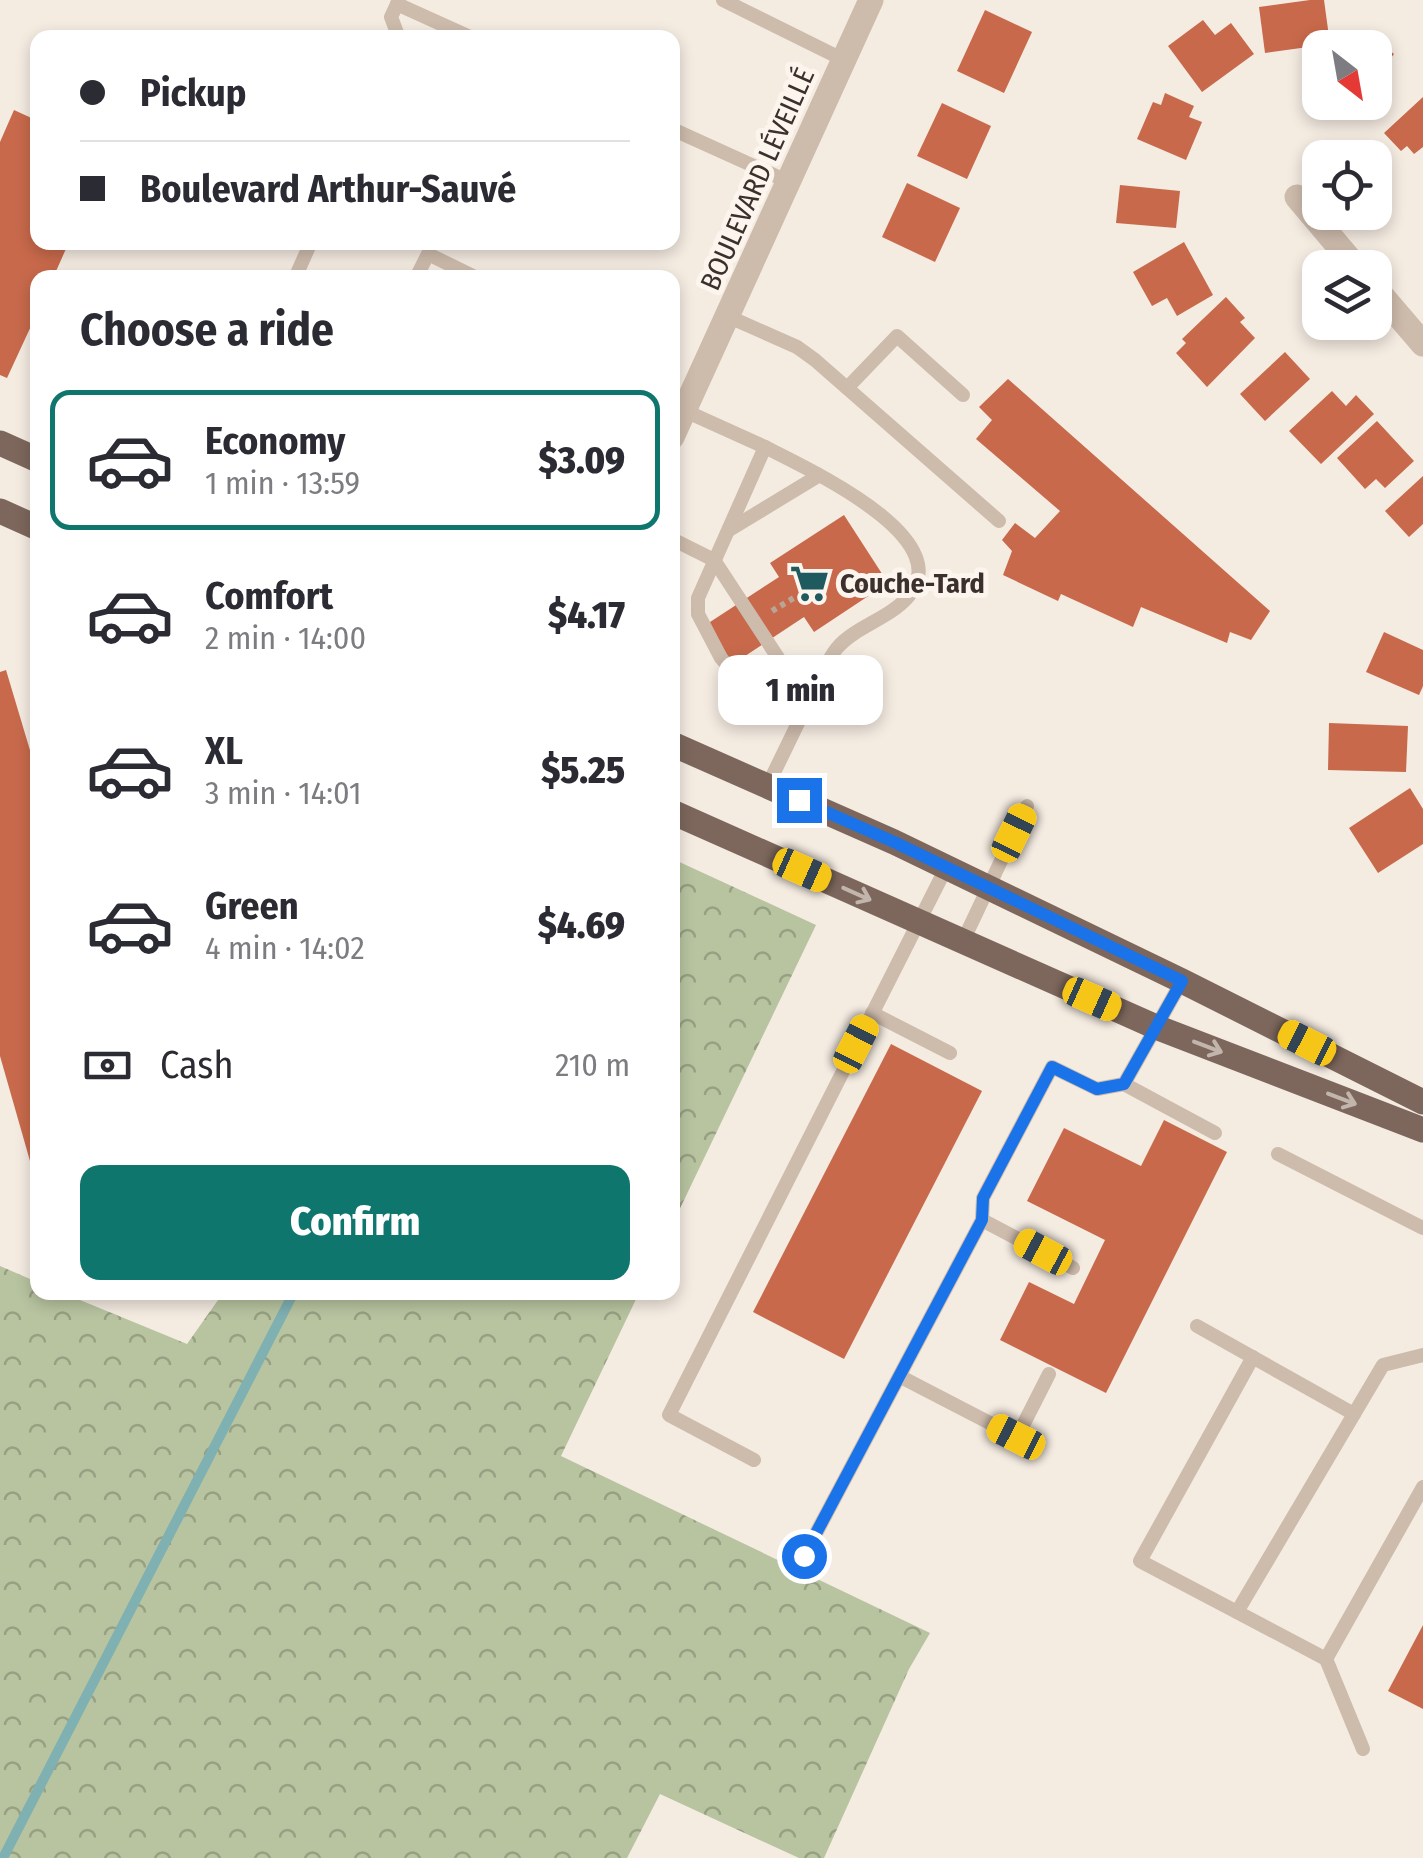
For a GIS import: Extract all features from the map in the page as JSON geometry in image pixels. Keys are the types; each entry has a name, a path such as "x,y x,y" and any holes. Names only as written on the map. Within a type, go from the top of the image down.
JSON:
{"main road":[{"path":"0,444 30,457"},
{"path":"0,512 30,525"},
{"path":"680,748 988,887 1423,1102"},
{"path":"680,816 1156,1028 1423,1130"}],"street":[{"name":"BOULEVARD LÉVEILLÉ","path":"680,404 728,316 871,0"},
{"path":"1297,197 1343,250"},
{"path":"1392,308 1423,344"}],"lane":[{"path":"723,0 844,60"},
{"path":"396,30 391,17 398,2 456,30"},
{"path":"680,133 788,182"},
{"path":"420,270 428,254 461,270"},
{"path":"728,316 796,347 999,521"},
{"path":"847,388 897,336 963,395"},
{"path":"680,409 764,446 858,497 894,524 911,550 917,574 904,602 838,646 767,786"},
{"path":"764,446 698,598 701,626 735,674 799,721"},
{"path":"727,531 818,476"},
{"path":"680,542 714,560 807,702"},
{"path":"963,942 1027,806"},
{"path":"754,1460 669,1415 946,868"},
{"path":"1124,1084 1182,981"},
{"path":"872,1013 950,1053"},
{"path":"804,1556 982,1220 983,1198 1052,1067 1097,1089 1124,1084 1215,1132"},
{"path":"1278,1154 1423,1228"},
{"path":"982,1220 1073,1268"},
{"path":"1196,1326 1354,1414"},
{"path":"1237,1612 1384,1365 1423,1355"},
{"path":"1253,1357 1140,1562 1326,1659 1363,1749"},
{"path":"901,1377 1016,1437 1049,1374"},
{"path":"1326,1659 1423,1486"}],"green space":[{"path":"680,862 816,925 680,1208"},
{"path":"0,1266 30,1279 30,1300 80,1300 187,1344 218,1300 636,1300 561,1456 930,1633 909,1669 824,1858 799,1858 660,1794 627,1858 0,1858"}],"building":[{"path":"1324,0 1328,30 1302,30 1302,48 1265,53 1259,7"},
{"path":"985,10 1032,32 1004,93 957,71"},
{"path":"1203,20 1215,35 1231,23 1254,54 1202,92 1168,46"},
{"path":"1165,93 1194,106 1189,117 1202,122 1186,160 1137,139 1153,102 1161,105"},
{"path":"1423,97 1423,147 1414,154 1407,146 1401,151 1384,133"},
{"path":"942,103 991,126 967,179 917,156"},
{"path":"14,110 30,117 30,250 65,250 57,270 30,270 30,328 7,378 0,375 0,142"},
{"path":"907,183 960,208 935,262 882,237"},
{"path":"1120,185 1180,191 1176,228 1116,223"},
{"path":"1184,242 1213,295 1177,316 1167,298 1152,306 1133,272"},
{"path":"1226,297 1245,318 1240,322 1255,338 1207,387 1176,353 1186,343 1182,339"},
{"path":"1285,352 1310,379 1265,421 1240,394"},
{"path":"1008,379 1270,611 1251,640 1230,632 1227,643 1141,607 1133,627 1061,594 1058,601 1003,575 1012,551 1002,540 1015,523 1035,538 1060,511 976,439 992,420 979,407"},
{"path":"1332,391 1346,406 1356,395 1374,414 1321,464 1289,431"},
{"path":"1377,421 1414,461 1385,488 1376,479 1365,489 1337,458"},
{"path":"1423,476 1423,524 1409,537 1385,511"},
{"path":"844,515 888,583 814,632 804,617 733,664 707,624 779,577 770,563"},
{"path":"1384,632 1423,650 1423,686 1419,695 1366,672"},
{"path":"6,670 30,750 30,1161 0,1056 0,672"},
{"path":"1329,723 1408,726 1406,772 1328,770"},
{"path":"1410,788 1423,809 1423,844 1378,873 1349,828"},
{"path":"891,1044 982,1091 844,1359 753,1312"},
{"path":"1164,1120 1227,1152 1106,1393 1000,1340 1029,1282 1074,1304 1105,1240 1027,1201 1064,1128 1141,1166"},
{"path":"1423,1625 1423,1709 1388,1691"}],"waterway":[{"path":"3,1858 290,1300"}],"place":[{"name":"Couche-Tard","path":"810,583"}],"route":[{"path":"799,800 1182,981 1124,1084 1097,1089 1052,1067 983,1198 982,1220 954,1276 804,1556"}]}
